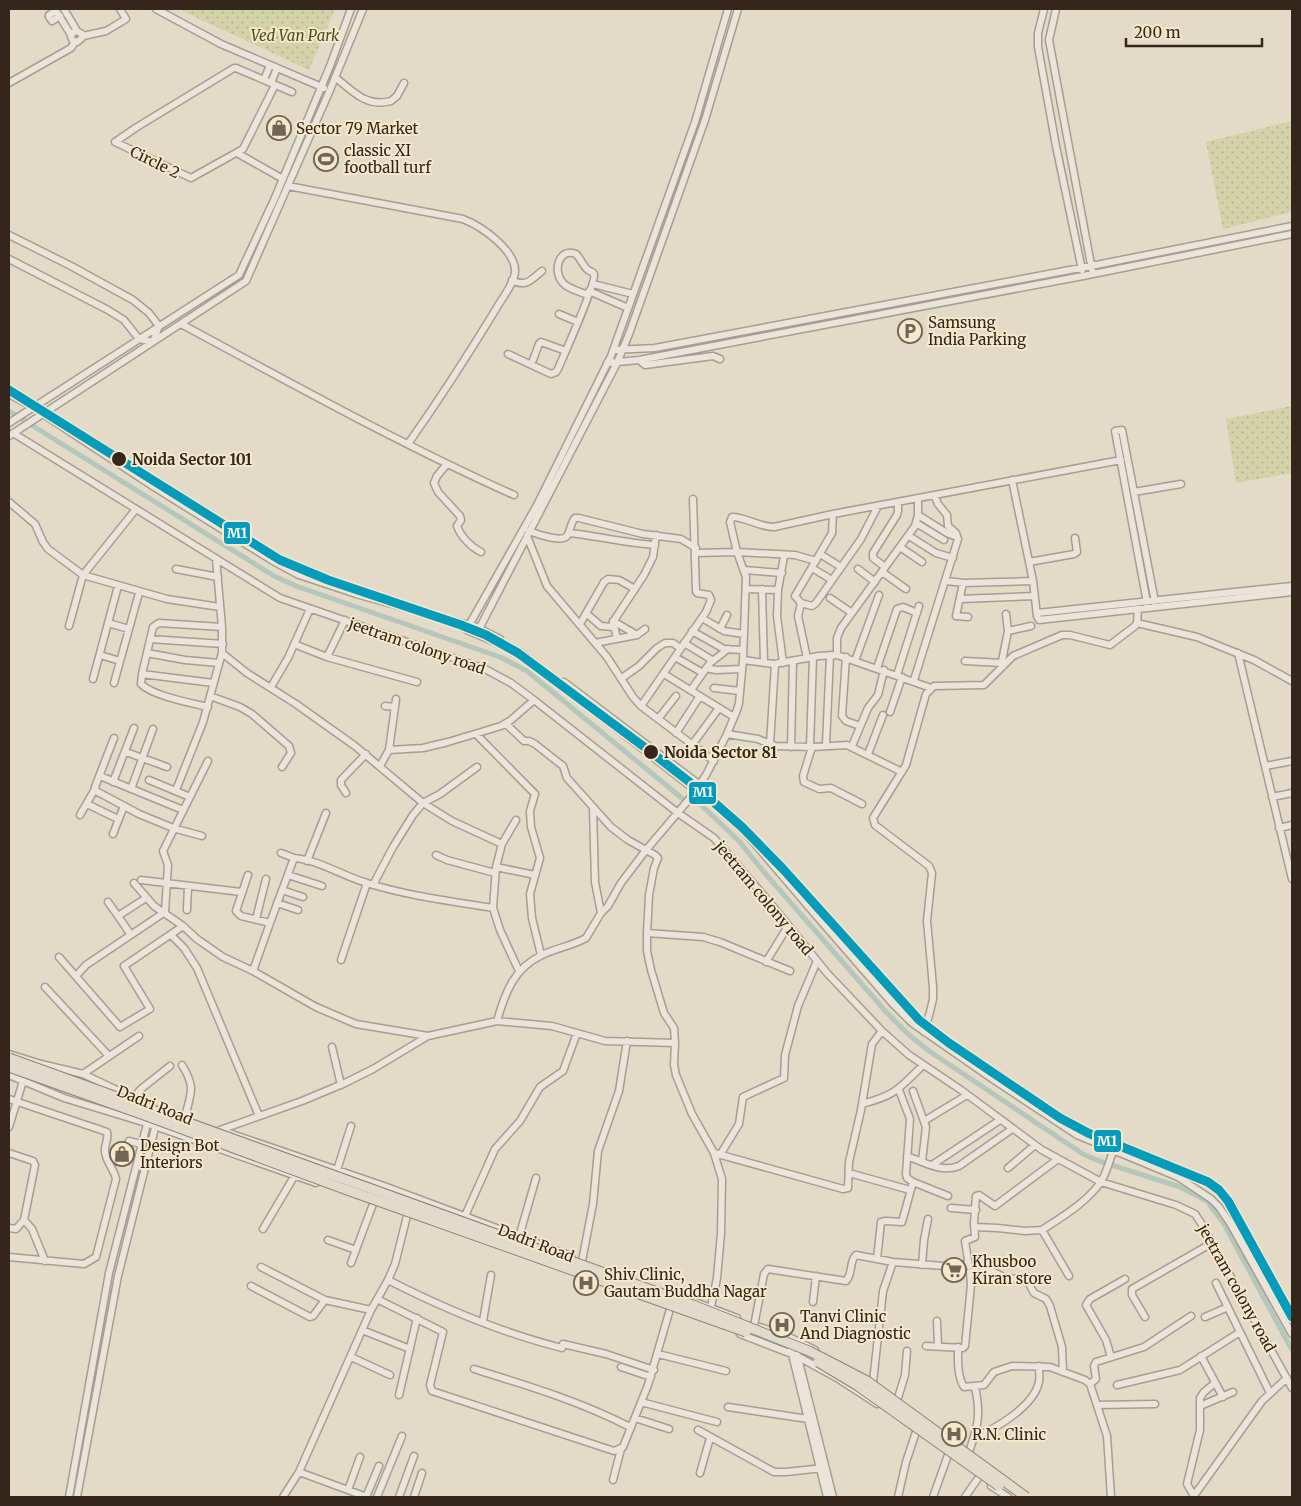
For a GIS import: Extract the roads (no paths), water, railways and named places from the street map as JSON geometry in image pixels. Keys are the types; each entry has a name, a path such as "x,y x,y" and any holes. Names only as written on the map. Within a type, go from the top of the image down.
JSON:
{"main road":[{"path":"9,1058 693,1305 809,1351 867,1381 1026,1497"},
{"path":"9,1068 803,1353 858,1386 1016,1497"}],"street":[{"path":"64,9 74,33 72,39 75,42"},
{"path":"9,83 72,48 75,42 79,41 82,36 106,31 126,19 120,9"},
{"path":"156,9 221,44 330,90"},
{"path":"9,423 239,275 283,179 351,9"},
{"path":"12,434 246,281 330,90 363,9"},
{"path":"467,626 537,505 613,350 695,122 728,9"},
{"path":"477,631 617,363 705,120 738,9"},
{"path":"1044,9 1038,33 1038,47 1083,276"},
{"path":"1056,9 1049,40 1092,274"},
{"path":"57,12 74,33"},
{"path":"74,33 81,32 82,36"},
{"path":"264,80 274,67"},
{"path":"274,67 273,84 292,92"},
{"name":"Circle 2","path":"233,68 264,80 273,84 244,148 189,178 114,142 233,68"},
{"path":"335,77 360,98 373,103 391,101 404,82"},
{"path":"237,153 283,179"},
{"path":"288,186 451,216 472,223 497,241 514,266 515,273 512,280 467,357 408,444"},
{"path":"613,350 655,348 1082,268 1292,226"},
{"path":"607,363 639,360 1083,276 1292,234"},
{"path":"9,235 133,300 149,313 159,326"},
{"path":"508,354 551,374 556,372 566,352 589,293 593,284 594,274 576,254 570,253 557,263 556,267 563,283 589,293 628,308"},
{"path":"9,259 108,310 124,320 139,339 153,342"},
{"path":"512,280 519,283 528,282 542,271"},
{"path":"593,284 633,294"},
{"path":"559,314 578,322"},
{"path":"181,324 355,418 514,495"},
{"path":"153,342 159,326"},
{"path":"533,360 541,342 566,352"},
{"path":"639,360 645,364 713,356 720,359"},
{"path":"9,394 32,408"},
{"path":"43,414 154,487 274,562 299,575 356,594 467,626 525,653 698,788 705,789 706,796 744,830 893,1004 912,1023 1077,1135 1112,1153 1178,1177 1205,1194 1219,1207 1230,1223 1292,1334"},
{"path":"1147,605 1121,460 1119,430 1134,492 1155,604"},
{"name":"jeetram colony road","path":"12,434 136,508 280,598 485,669 511,683 534,700 680,810 714,838 817,961 882,1031 909,1055 1012,1129 1058,1159 1176,1205 1194,1214 1201,1223 1292,1388"},
{"path":"497,1021 503,999 518,971 541,955 586,938 601,913 608,906 646,850 692,797 714,761 727,734 739,703 746,589 744,570 737,552 730,522 732,517 738,517 770,527 1121,460"},
{"path":"447,464 434,483 438,492 460,516 461,520 457,526 458,530 470,544 481,552"},
{"path":"1012,480 1033,581 1038,618 1043,621 1138,610 1147,605"},
{"path":"1134,492 1181,484"},
{"path":"934,495 946,515 948,526 958,537"},
{"path":"641,706 702,618 712,600 709,595 697,593 696,590 693,499"},
{"path":"826,745 834,655 838,634 909,536 918,515 918,499"},
{"path":"9,502 35,524 48,549 83,575 139,593 220,607"},
{"path":"898,502 897,515 872,556 884,570 906,589"},
{"path":"833,514 832,532 796,596 801,603 814,605 861,539 878,506"},
{"path":"69,626 83,575 136,508"},
{"path":"918,515 946,533 958,537"},
{"path":"528,534 560,539 568,536 572,520 579,518 613,527 685,540 696,551 800,556 816,561"},
{"path":"916,523 944,540"},
{"path":"568,533 655,545"},
{"path":"528,534 547,586 607,657 633,697 641,706 714,761"},
{"path":"617,638 613,624 653,557 656,535"},
{"path":"909,536 936,553 952,558"},
{"path":"914,680 958,537"},
{"path":"1029,562 1074,554 1077,552 1075,538"},
{"path":"900,547 922,562"},
{"path":"820,554 841,567"},
{"path":"783,663 777,616 778,590 784,556"},
{"path":"176,790 208,707 222,653 222,627 216,559"},
{"path":"812,568 832,580"},
{"path":"176,569 218,576"},
{"path":"858,569 875,582"},
{"path":"744,570 782,573"},
{"path":"580,624 608,578 619,580 635,589"},
{"path":"946,581 963,583 1033,581"},
{"path":"963,583 956,616 968,617"},
{"path":"94,679 118,586"},
{"path":"1036,613 1147,605 1292,586"},
{"path":"746,589 778,590"},
{"path":"762,589 764,663"},
{"path":"1155,604 1292,592"},
{"path":"114,683 139,593"},
{"path":"855,661 879,595"},
{"path":"960,599 1034,596"},
{"path":"830,598 852,613"},
{"path":"801,603 798,616 810,658 811,747 803,776 804,782 819,789 831,788 862,804"},
{"path":"852,746 868,708 878,695 880,669 898,609 901,606 918,609 890,712"},
{"path":"271,688 310,608"},
{"path":"743,660 775,664 834,655 846,657 914,680 931,688 984,686 1002,664 1020,652 1062,635 1070,635 1110,645 1137,623 1138,610"},
{"path":"587,614 601,626 613,624 637,635"},
{"path":"1002,664 1008,631 1006,614"},
{"path":"720,629 727,615"},
{"path":"702,618 720,629 744,634"},
{"path":"327,657 345,620"},
{"path":"208,707 171,698 146,689 141,684 142,674 153,627 159,622 222,627"},
{"path":"108,623 129,629"},
{"path":"1137,623 1197,637 1254,660 1292,681"},
{"path":"1008,631 1032,626"},
{"path":"595,643 637,635 645,629"},
{"path":"692,631 728,650 743,650"},
{"path":"150,639 223,644"},
{"path":"622,678 665,643 682,646 712,660"},
{"path":"294,644 327,657 417,682"},
{"path":"691,690 712,660 728,650"},
{"path":"147,652 184,660 219,663"},
{"path":"222,653 247,673 366,754 423,803 452,822 502,844"},
{"path":"1238,653 1292,879"},
{"path":"100,655 120,661"},
{"path":"675,657 704,670 742,669"},
{"path":"846,657 842,716 846,721 860,726"},
{"path":"965,660 1002,664"},
{"path":"790,747 793,662"},
{"path":"770,744 775,664"},
{"path":"142,674 213,683"},
{"path":"664,674 734,717"},
{"path":"714,688 740,691"},
{"path":"924,1032 933,999 927,921 931,869 873,822 873,815 908,760 926,694 931,688"},
{"path":"210,696 240,707 252,714 289,746 291,753 282,767"},
{"path":"658,718 676,696"},
{"path":"676,733 700,696"},
{"path":"380,766 389,750 396,699"},
{"path":"389,750 423,748 506,724 534,700"},
{"path":"385,706 395,707"},
{"path":"692,745 719,708"},
{"path":"868,754 883,715"},
{"path":"506,724 524,741 534,744 564,766 567,778 593,809 619,834 658,858 649,895 647,951 664,1013 673,1026 676,1076 692,1114 717,1154 722,1179 718,1269 711,1306"},
{"path":"113,782 134,728"},
{"path":"131,789 153,729"},
{"path":"476,734 535,794 530,811 531,827 540,858 530,894 530,906 541,955"},
{"path":"727,734 758,739 774,746 852,746 902,772"},
{"path":"80,815 95,789 114,738"},
{"path":"126,752 167,767"},
{"path":"346,793 341,785 341,780 366,754"},
{"path":"165,912 168,862 163,851 208,761"},
{"path":"1265,766 1292,761"},
{"path":"341,960 370,884 403,828 423,803 440,794 477,767"},
{"path":"100,776 183,810"},
{"path":"149,780 190,797"},
{"path":"95,789 124,806 173,828 202,836"},
{"path":"1272,798 1292,793"},
{"path":"86,804 118,819"},
{"path":"113,834 124,806"},
{"path":"593,809 595,882 601,913"},
{"path":"308,861 326,813"},
{"path":"516,820 502,844 496,870 493,908 500,930 518,971"},
{"path":"1279,828 1292,826"},
{"path":"281,853 370,884 493,908"},
{"path":"436,855 447,860 496,870 535,875"},
{"path":"253,971 294,858"},
{"path":"248,875 236,911 241,916 270,922"},
{"path":"288,875 322,886"},
{"path":"256,919 266,879"},
{"path":"141,880 241,892"},
{"path":"134,883 154,906 165,912 197,939 223,957 253,971 316,1007 344,1020 363,1026 428,1036"},
{"path":"187,910 188,886"},
{"path":"282,890 303,897"},
{"path":"118,916 146,898"},
{"path":"108,902 131,935"},
{"path":"277,903 298,910"},
{"path":"76,976 86,965 165,912"},
{"path":"59,957 120,1027 150,1009 124,966 183,926"},
{"path":"766,962 788,926"},
{"path":"647,934 703,938 720,942 790,971"},
{"path":"171,935 184,948 197,968 259,1116"},
{"path":"717,1154 739,1124 743,1097 784,1078 785,1055 793,1025 817,961"},
{"path":"45,987 109,1056"},
{"path":"220,1130 341,1085 368,1072 428,1036 497,1021 552,1026 605,1041 627,1040 675,1043"},
{"path":"717,1154 843,1189 848,1188 850,1186 849,1162 862,1104 872,1044 882,1031"},
{"path":"465,1216 495,1149 520,1121 540,1087 564,1071 577,1032"},
{"path":"83,1074 139,1036"},
{"path":"582,1261 593,1204 598,1151 619,1091 627,1040"},
{"path":"332,1047 341,1085"},
{"name":"Dadri Road","path":"9,1054 83,1074 154,1107 465,1216 628,1279 711,1306 754,1326 790,1337 873,1382 1031,1497"},
{"path":"182,1065 189,1076 192,1087 185,1117"},
{"path":"862,1104 899,1090 923,1065"},
{"path":"137,1100 136,1095 141,1089 170,1066"},
{"name":"Dadri Road","path":"9,1075 64,1098 146,1123 294,1175 794,1355 837,1378 1008,1497"},
{"path":"9,1127 12,1101 23,1081"},
{"path":"899,1090 910,1119 907,1178 948,1196"},
{"path":"912,1091 926,1127 922,1161"},
{"path":"924,1121 967,1095"},
{"path":"9,1256 84,1264 96,1257 116,1179 105,1152 107,1132 12,1101"},
{"path":"69,1497 109,1273 146,1123 154,1107"},
{"path":"77,1497 118,1276 155,1127 163,1110"},
{"path":"932,1165 1000,1120"},
{"path":"336,1170 351,1126"},
{"path":"907,1156 950,1169 959,1166 1012,1129"},
{"path":"114,1161 124,1162 129,1141 141,1144"},
{"path":"1008,1168 1035,1145"},
{"path":"9,1153 33,1161 35,1165 24,1220 16,1228 9,1228"},
{"path":"974,1227 1025,1231 1042,1230 1078,1205 1103,1178 1112,1153"},
{"path":"926,1346 963,1348 966,1344 971,1285 965,1242 974,1236 978,1195 993,1206 997,1206 1058,1159"},
{"path":"850,1173 910,1190"},
{"path":"264,1229 294,1175"},
{"path":"518,1237 536,1178"},
{"path":"877,1259 881,1222 902,1222 910,1190 914,1182"},
{"path":"351,1263 373,1204"},
{"path":"952,1208 976,1210"},
{"path":"283,1497 299,1472 371,1310 388,1280 395,1264 408,1216"},
{"path":"922,1265 928,1219"},
{"path":"24,1220 32,1230 45,1260"},
{"path":"1042,1230 1069,1276"},
{"path":"328,1240 356,1250"},
{"path":"1145,1317 1132,1295 1132,1289 1212,1243"},
{"path":"754,1326 764,1274 768,1269 772,1268 846,1281 849,1278 854,1256 858,1254 893,1262 992,1271 1007,1279 1026,1278 1034,1293 1046,1299 1050,1306 1062,1347 1063,1372"},
{"path":"873,1382 883,1292 893,1262"},
{"path":"261,1267 325,1300 371,1310"},
{"path":"483,1321 491,1275"},
{"path":"813,1302 816,1276"},
{"path":"1111,1357 1106,1340 1086,1305 1090,1299 1125,1279"},
{"path":"388,1280 434,1303 528,1340 562,1348 563,1344 606,1354 654,1370"},
{"path":"1216,1283 1270,1393"},
{"path":"251,1286 312,1317 325,1300"},
{"path":"377,1299 441,1330 444,1334 430,1385 432,1391 614,1451 621,1449"},
{"path":"1205,1317 1228,1307"},
{"path":"613,1480 621,1449 654,1370 670,1309"},
{"path":"1090,1384 1097,1377 1094,1364 1099,1360 1152,1343 1191,1316"},
{"path":"399,1395 417,1318"},
{"path":"937,1321 938,1346"},
{"path":"362,1330 410,1349"},
{"path":"1117,1385 1171,1374 1240,1332"},
{"path":"790,1337 808,1419 822,1468 833,1497"},
{"path":"798,1341 794,1355 815,1423 827,1497"},
{"path":"958,1347 959,1373 962,1384 967,1388 984,1385 994,1372 1007,1366 1050,1367 1085,1380 1090,1384 1107,1436 1111,1497"},
{"path":"897,1401 905,1375 906,1351"},
{"path":"658,1354 726,1371"},
{"path":"1201,1356 1223,1397"},
{"path":"351,1357 390,1374"},
{"path":"974,1436 988,1431 1003,1422 1022,1407 1032,1395 1039,1382 1038,1366"},
{"path":"621,1367 651,1377"},
{"path":"474,1369 564,1397 630,1427"},
{"path":"1216,1383 1202,1394 1200,1430 1188,1484 1194,1496 1262,1401 1287,1378"},
{"path":"969,1452 979,1406 975,1387"},
{"path":"1200,1406 1233,1392"},
{"path":"641,1402 717,1422"},
{"path":"1097,1405 1155,1404"},
{"path":"728,1406 808,1419"},
{"path":"635,1418 669,1429"},
{"path":"698,1430 774,1472 822,1468"},
{"path":"898,1497 906,1462 916,1432"},
{"path":"377,1497 402,1436"},
{"path":"700,1473 710,1438"},
{"path":"955,1460 963,1448"},
{"path":"933,1497 948,1455"},
{"path":"399,1497 414,1456"},
{"path":"348,1490 360,1457"},
{"path":"299,1472 366,1497 379,1466"},
{"path":"414,1497 422,1473"},
{"path":"965,1497 979,1477"}],"waterway":[{"path":"9,411 274,576 296,586 500,657 527,671 683,799 701,805 739,841 888,1014 929,1051 1083,1154 1180,1187 1207,1201 1224,1224 1292,1350"}],"place":[{"name":"Sector 79 Market","path":"279,128"},
{"name":"classic XI football turf","path":"326,159"},
{"name":"Samsung India Parking","path":"910,331"},
{"name":"Noida Sector 101","path":"119,459"},
{"name":"Noida Sector 81","path":"651,752"},
{"name":"Design Bot Interiors","path":"122,1154"},
{"name":"Khusboo Kiran store","path":"954,1270"},
{"name":"Shiv Clinic, Gautam Buddha Nagar","path":"586,1283"},
{"name":"Tanvi Clinic And Diagnostic","path":"782,1325"},
{"name":"R.N. Clinic","path":"954,1434"}],"park label":[{"name":"Ved Van Park","path":"295,35"}]}
